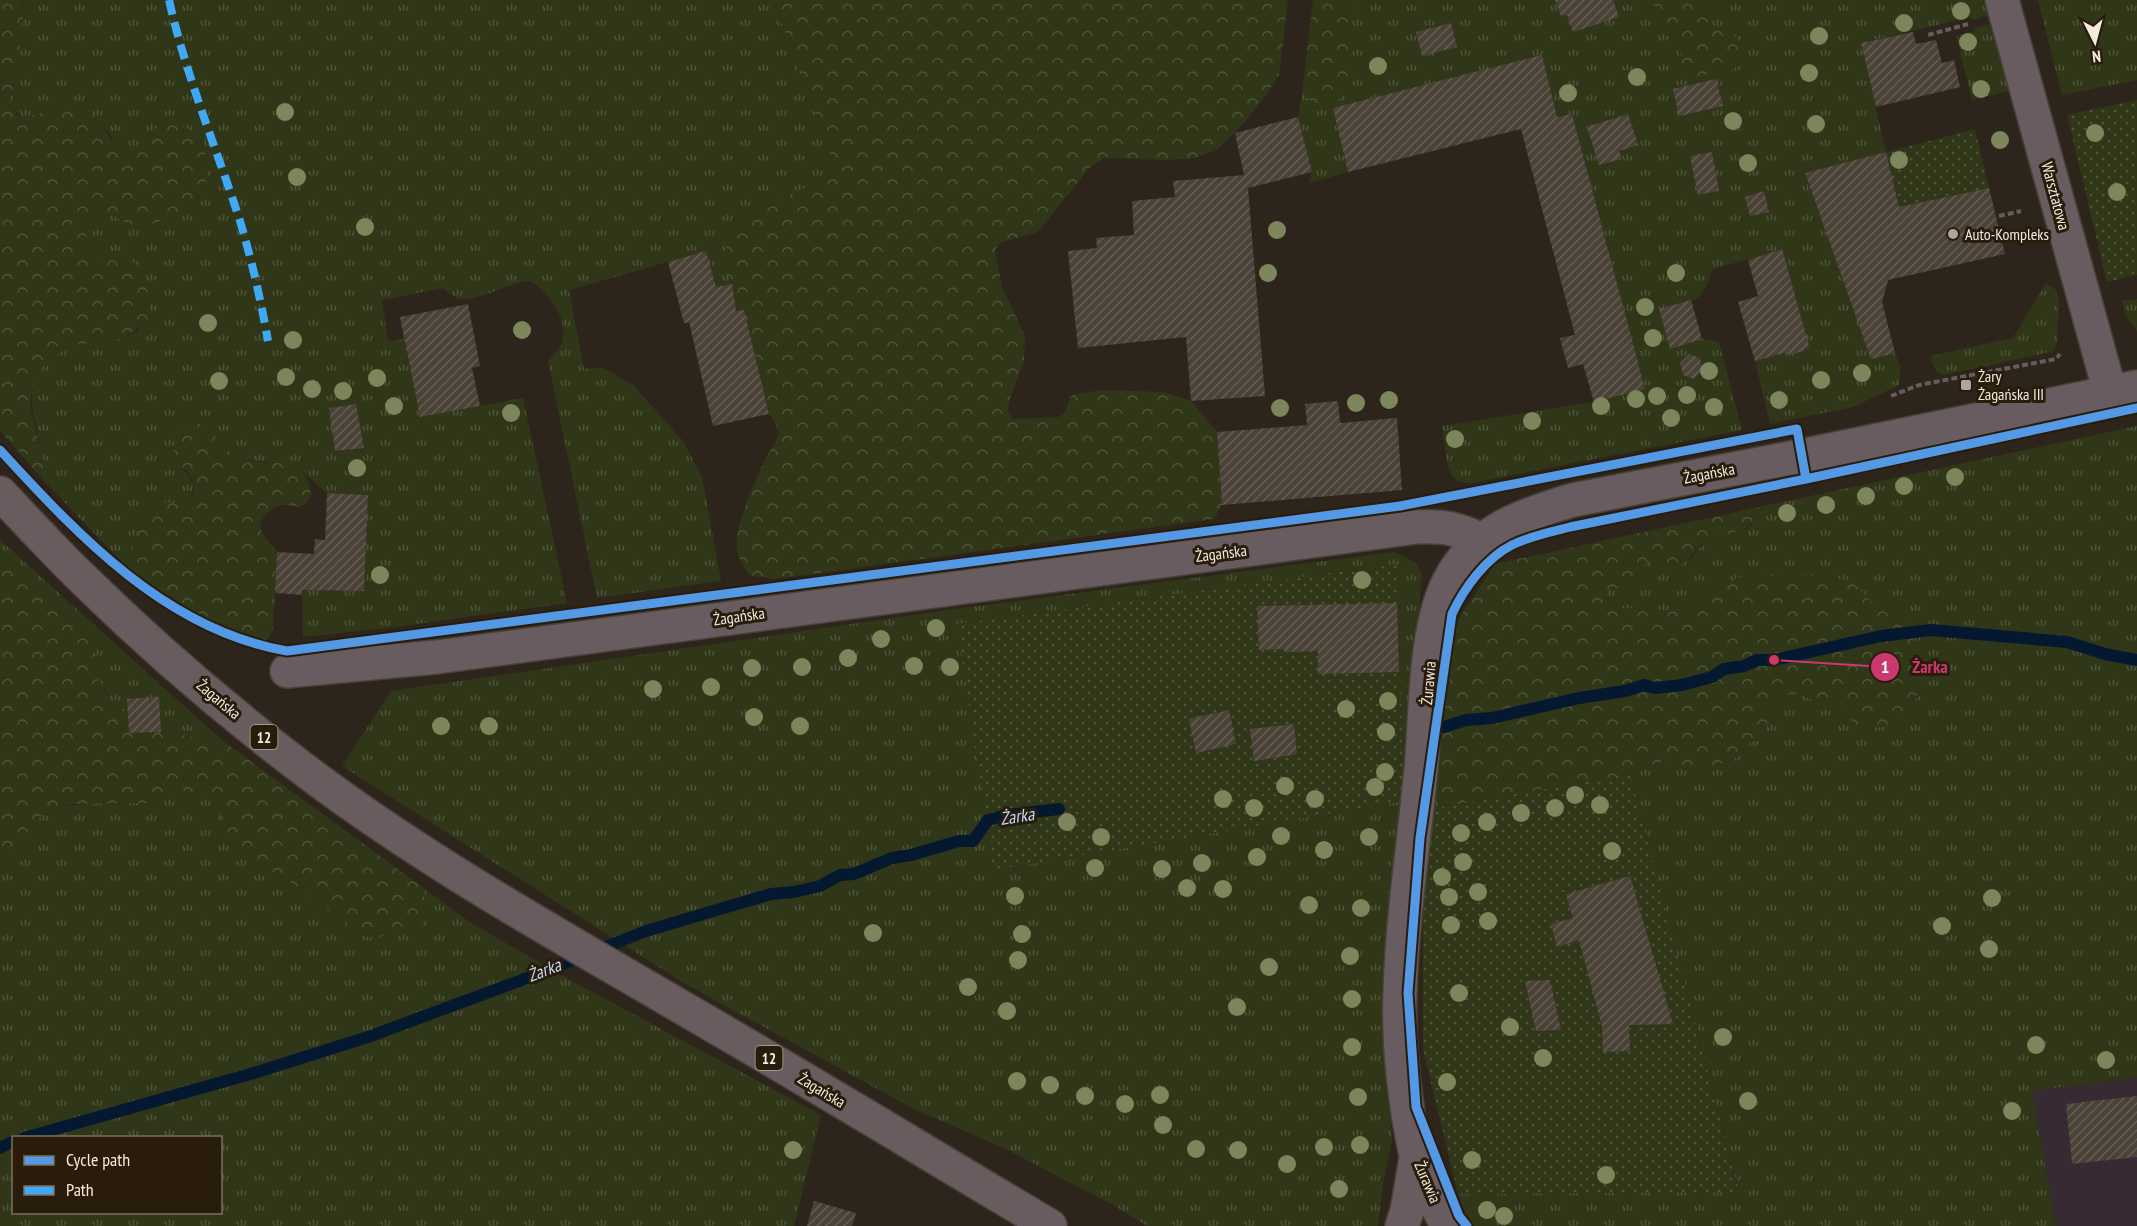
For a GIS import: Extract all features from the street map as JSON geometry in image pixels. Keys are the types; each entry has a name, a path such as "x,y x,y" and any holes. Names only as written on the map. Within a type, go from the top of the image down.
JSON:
{"main road":[{"name":"Żagańska","path":"0,493 80,577 150,641 285,755 360,809 562,938 1050,1226"},
{"path":"1402,1226 1407,1211 1416,1158"}],"street":[{"name":"Warsztatowa","path":"2002,0 2124,389"},
{"name":"Żagańska","path":"287,671 437,657 1418,527 1443,526 1465,532 1480,540 1506,524 1537,510 1573,500 1801,456 2124,389"},
{"name":"Żurawia","path":"1447,1226 1416,1158 1402,1061 1400,995 1404,918 1434,631 1439,606 1449,582 1480,540"}],"path":[{"path":"1889,397 1919,385 2056,359 2063,350"}],"shaded area":[{"path":"2137,1077 2137,1226 2056,1226 2032,1091"}],"green space":[{"path":"0,0 21,0 19,49 10,100 17,114 28,117 54,109 87,110 104,126 111,140 121,152 133,147 156,128 176,124 202,138 206,161 207,173 201,193 187,208 177,214 147,225 126,223 111,214 99,217 88,224 87,244 96,260 115,258 129,260 143,273 148,288 149,319 124,337 101,343 70,346 50,360 37,375 32,388 31,405 45,470 45,482 0,431"},
{"path":"21,0 773,0 830,155 826,177 753,214 725,269 732,284 716,287 706,251 569,290 584,369 602,367 633,385 683,441 702,477 721,581 597,598 548,361 561,344 562,323 550,299 530,281 471,298 455,297 443,288 382,300 388,341 404,339 420,417 523,398 567,603 395,627 303,637 302,590 364,591 368,495 327,493 303,472 277,463 238,459 232,453 176,457 194,485 191,497 185,502 163,503 150,508 124,564 45,482 41,447 33,413 34,381 43,366 68,347 112,341 138,331 144,273 138,267 122,259 96,260 87,244 88,224 99,217 111,214 124,222 136,225 165,219 198,199 206,184 148,134 135,148 121,152 115,147 109,132 76,108 56,108 31,118 22,117 11,107 10,100 23,4","holes":["356,404 364,448 335,451 330,408"]},
{"path":"773,0 1288,0 1279,75 1242,125 1217,150 1195,158 1165,160 1104,158 1091,166 1038,232 1000,243 995,250 1002,287 1025,336 1024,361 1009,401 1008,411 1013,419 1059,417 1065,413 1070,397 1074,394 1104,390 1163,392 1191,401 1217,432 1222,505 1214,519 776,579 749,575 738,555 736,545 738,533 750,493 776,441 778,431 769,414 744,310 736,311 732,284 725,269 727,235 753,214 825,177 830,155"},
{"path":"1313,0 1354,0 1349,29 1351,78 1349,86 1336,103 1314,103 1302,94"},
{"path":"1319,0 1555,0 1561,16 1567,15 1573,31 1613,0 1983,0 1988,16 1972,20 1971,17 1861,43 1886,152 1805,174 1871,358 1895,353 1900,366 1899,385 1853,407 1770,424 1755,361 1785,353 1782,250 1712,269 1705,289 1694,300 1659,310 1670,349 1702,339 1719,342 1742,430 1477,482 1465,483 1456,480 1449,468 1442,426 1594,402 1645,389 1572,114 1557,117 1542,56 1333,108 1348,172 1309,183 1312,172 1298,117"},
{"path":"1652,0 1708,0 1706,12 1710,23 1720,31 1731,34 1739,40 1741,57 1736,68 1699,76 1689,75 1681,64 1680,49 1663,25"},
{"path":"2038,0 2137,0 2137,80 2062,95"},
{"path":"1990,24 2009,91 1972,100 1956,36"},
{"path":"2137,100 2137,275 2107,282 2067,115"},
{"path":"1975,129 1989,188 1899,207 1886,152"},
{"path":"2046,283 2056,290 2059,297 2057,344 2054,350 1944,375 1936,370 1931,356 2013,338"},
{"path":"2137,299 2137,331 2126,317 2122,301"},
{"path":"190,424 202,424 240,459 295,467 309,482 311,495 307,502 299,506 277,507 269,512 261,522 262,532 277,552 273,629 266,640 252,639 195,613 152,586 124,564 152,506 183,502 189,500 192,495 193,482 179,461 174,447 179,430"},
{"path":"2137,426 2137,658 2069,640 1936,627 1871,601 1851,581 1812,575 1739,577 1708,594 1691,609 1683,612 1622,608 1612,604 1606,595 1610,589 1638,580 1642,568 1652,560 1668,563 1690,559 1711,537 1746,529 1764,506"},
{"path":"1764,506 1748,526 1708,539 1681,565 1670,569 1660,560 1648,562 1635,585 1610,589 1606,595 1607,598 1622,608 1683,612 1691,609 1708,594 1739,577 1812,575 1851,581 1871,601 1936,627 1879,632 1775,657 1756,657 1743,663 1722,666 1711,675 1681,682 1655,686 1644,682 1624,689 1576,696 1492,716 1444,722 1457,621 1495,564"},
{"path":"0,540 223,741 161,732 127,699 128,711 109,700 105,688 0,690"},
{"path":"1394,552 1415,562 1422,573 1404,801 1382,989 1392,1140 1378,1226 1147,1226 1115,1206 1004,1148 914,1109 687,985 342,766 391,691 955,609","holes":["1397,564 1404,801 993,870 958,624"]},
{"path":"0,561 93,639 96,679 101,682 109,700 128,711 129,733 161,732 223,741 425,889 422,924 418,931 411,934 389,934 376,938 363,936 305,891 239,852 223,828 218,806 214,801 175,785 148,803 77,804 57,807 40,817 31,833 0,857"},
{"path":"1397,564 1404,801 993,870 957,624"},
{"path":"1919,631 1963,632 2067,643 2105,655 2137,661 2137,1077 2032,1091 2056,1226 1470,1226 1458,1194 1739,1191 1630,774 1669,758 1685,766 1704,768 1736,758 1748,744 1764,735 1773,703 1788,695 1800,695 1810,699 1830,698 1839,704 1851,721 1884,727 1895,722 1917,697 1919,659 1912,649 1912,637"},
{"path":"1919,631 1912,637 1912,649 1922,665 1923,688 1895,722 1884,727 1859,728 1835,700 1788,695 1777,699 1770,708 1764,735 1748,744 1737,757 1724,763 1704,768 1691,767 1669,758 1630,774 1431,809 1444,727 1466,721 1492,720 1572,701 1626,692 1643,685 1655,689 1681,686 1711,678 1724,670 1744,668 1757,661 1774,661 1880,636"},
{"path":"1630,774 1739,1192 1458,1194 1423,1050 1423,911 1431,809"},
{"path":"175,785 214,801 218,806 223,828 239,852 305,891 376,938 389,934 411,934 422,924 425,889 468,921 557,973 821,1115 794,1226 0,1226 0,857 31,833 40,817 57,807 158,797"}],"building":[{"path":"1555,0 1613,0 1619,17 1573,32 1567,15 1561,16"},
{"path":"1451,23 1457,47 1422,56 1416,32"},
{"path":"1913,32 1916,44 1936,40 1942,63 1954,60 1960,87 1876,107 1861,43"},
{"path":"1542,55 1557,117 1572,114 1645,389 1594,402 1583,364 1568,368 1560,338 1575,335 1521,129 1348,172 1333,108"},
{"path":"1716,79 1723,106 1679,116 1673,89"},
{"path":"1628,114 1638,145 1619,151 1622,159 1599,165 1587,127"},
{"path":"1298,117 1312,172 1248,188 1265,396 1191,401 1186,337 1078,348 1068,251 1097,248 1096,238 1134,235 1132,201 1175,197 1173,181 1244,175 1235,133"},
{"path":"1712,152 1719,191 1698,195 1690,156"},
{"path":"1886,152 1899,207 1989,188 2005,254 1888,280 1882,302 1895,353 1871,359 1805,173"},
{"path":"1764,191 1769,212 1750,216 1745,197"},
{"path":"1782,249 1809,346 1803,351 1790,355 1785,353 1755,361 1738,302 1758,296 1748,260"},
{"path":"706,251 716,287 732,284 736,311 744,310 769,414 713,426 689,322 684,323 668,262"},
{"path":"1691,300 1702,339 1670,349 1659,309"},
{"path":"468,304 480,366 472,368 480,406 420,417 400,317"},
{"path":"1689,354 1700,358 1702,370 1694,379 1683,375 1680,363"},
{"path":"1338,401 1340,423 1397,418 1402,490 1222,505 1217,432 1307,425 1305,404"},
{"path":"356,404 364,448 335,451 329,408"},
{"path":"327,493 368,495 364,591 302,590 302,595 275,593 277,552 314,554 315,539 325,540"},
{"path":"1397,603 1399,672 1318,674 1318,651 1259,650 1257,606"},
{"path":"159,697 161,732 129,733 127,699"},
{"path":"1229,710 1236,744 1196,753 1189,719"},
{"path":"1294,724 1297,754 1254,761 1250,729"},
{"path":"1630,876 1673,1024 1629,1025 1630,1051 1603,1052 1602,1026 1579,940 1557,947 1551,924 1573,918 1566,894"},
{"path":"1550,980 1561,1030 1536,1031 1525,981"},
{"path":"2137,1096 2137,1157 2072,1164 2066,1104"},
{"path":"814,1201 856,1213 852,1226 807,1226"}],"waterway":[{"name":"Żarka","path":"1444,727 1466,720 1492,718 1579,698 1625,691 1644,685 1655,688 1682,685 1712,677 1724,669 1744,666 1757,660 1774,660 1881,636 1931,630 2067,642 2105,654 2137,660"},
{"name":"Żarka","path":"31,1136 254,1073 371,1036 646,931 771,894 820,886 840,875 854,874 892,858 959,841 973,841 988,820 1007,815 1059,809"},
{"name":"Żarka","path":"0,1148 12,1142"}],"marked path":[{"path":"169,0 193,84 244,236 268,341"}],"cycle path":[{"path":"1467,1226 1459,1216 1416,1107 1408,993 1420,838 1452,614 1477,575 1493,558 1512,545 1570,527 2137,408"},
{"path":"0,450 61,515 94,546 164,601 202,623 243,640 287,651 1400,506 1797,429 1806,479"}],"place":[{"name":"Auto-Kompleks","path":"1953,234"},
{"name":"Żary Żagańska III","path":"1966,385"},
{"name":"Żarka","path":"1774,660"}]}
